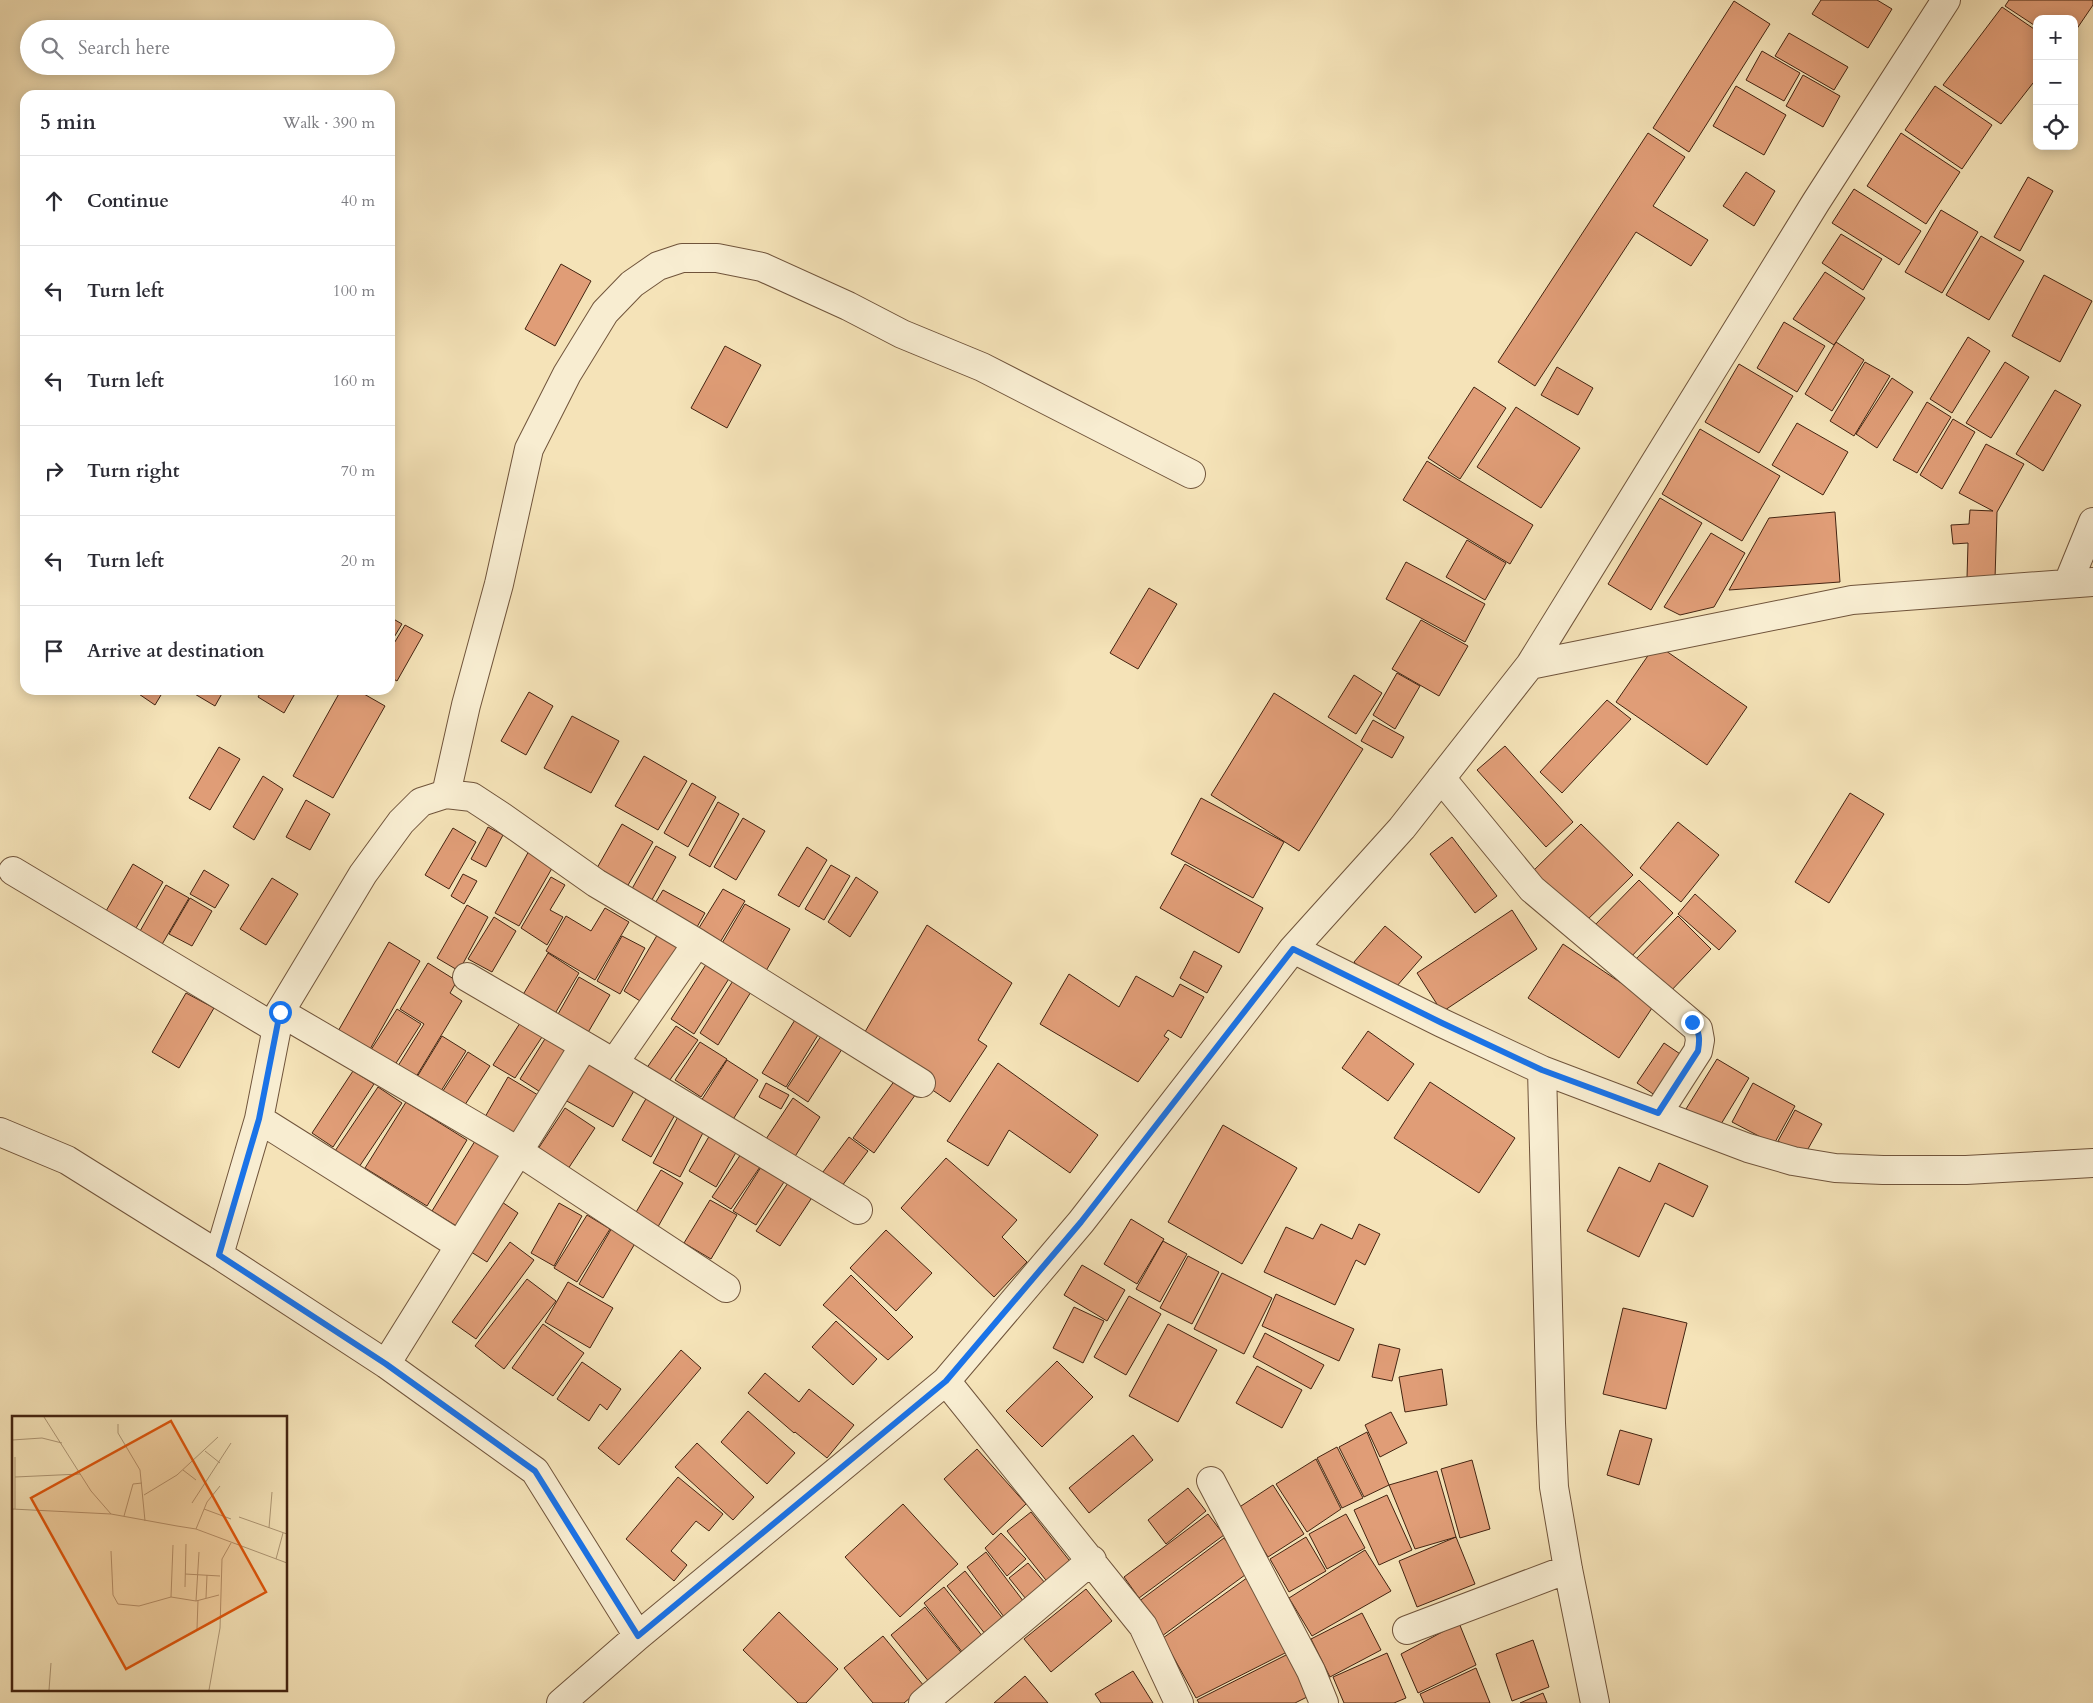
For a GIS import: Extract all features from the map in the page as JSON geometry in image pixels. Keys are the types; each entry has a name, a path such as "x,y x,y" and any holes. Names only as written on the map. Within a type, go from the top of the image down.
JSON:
{"street":[{"path":"561,1703 638,1636 946,1381 1081,1222 1293,949 1402,828 1530,665 1816,202 1946,0"},
{"path":"446,794 529,449 567,374 605,312 632,284 658,266 682,258 718,258 762,267 848,306 902,334 982,367 1191,474"},
{"path":"1530,665 1852,600 2080,582 2093,522"},
{"path":"1441,778 1532,889 1698,1029 1700,1040 1698,1051 1658,1113"},
{"path":"219,1255 259,1119 278,1020 363,874 401,822 421,802 446,794 472,797 596,883 697,943 921,1083"},
{"path":"13,871 278,1020 518,1150 726,1288"},
{"path":"614,1063 697,943"},
{"path":"1293,949 1542,1070 1748,1148 1793,1160 1835,1168 1966,1170 2093,1163"},
{"path":"467,977 858,1210"},
{"path":"386,1364 584,1046"},
{"path":"1542,1070 1554,1487 1568,1569 1595,1703"},
{"path":"259,1119 459,1245"},
{"path":"0,1132 67,1160 219,1255 386,1364 535,1471 638,1636"},
{"path":"946,1381 1144,1626 1179,1703"},
{"path":"1211,1481 1310,1670 1324,1703"},
{"path":"923,1703 1092,1560"},
{"path":"1407,1630 1568,1569"}],"building":[{"path":"1821,0 1877,0 1892,9 1868,48 1812,14"},
{"path":"2009,0 2093,0 2093,5 2078,27 2078,15 2033,15 2033,24 2005,6"},
{"path":"1734,1 1770,24 1689,152 1653,128"},
{"path":"2002,7 2033,28 2033,83 2001,124 1943,85"},
{"path":"1789,33 1848,67 1834,90 1775,56"},
{"path":"1762,51 1800,73 1784,101 1746,80"},
{"path":"1803,75 1840,96 1823,127 1786,106"},
{"path":"1736,86 1786,115 1764,155 1713,126"},
{"path":"1935,86 1992,125 1962,169 1905,130"},
{"path":"1648,133 1685,157 1653,206 1708,240 1691,266 1636,232 1535,386 1498,362"},
{"path":"1901,133 1960,172 1926,224 1867,186"},
{"path":"1746,172 1775,191 1754,226 1723,206"},
{"path":"2028,177 2053,191 2020,251 1994,237"},
{"path":"1854,189 1921,231 1899,265 1832,223"},
{"path":"1941,210 1978,232 1942,293 1905,272"},
{"path":"1841,234 1882,259 1863,290 1822,263"},
{"path":"1981,236 2024,261 1989,320 1946,295"},
{"path":"561,264 591,281 555,346 525,329"},
{"path":"1825,272 1865,298 1834,345 1793,319"},
{"path":"2044,275 2092,301 2060,362 2012,336"},
{"path":"1784,322 1825,346 1797,392 1757,368"},
{"path":"1968,337 1990,351 1952,413 1930,399"},
{"path":"1836,342 1864,360 1832,411 1805,394"},
{"path":"725,346 761,365 727,428 691,408"},
{"path":"1865,362 1890,376 1854,436 1830,421"},
{"path":"2005,362 2029,377 1991,438 1966,423"},
{"path":"1739,364 1793,396 1759,453 1705,422"},
{"path":"1557,367 1593,388 1578,415 1541,395"},
{"path":"1892,378 1913,392 1877,448 1856,434"},
{"path":"1474,387 1506,408 1460,479 1428,458"},
{"path":"2055,390 2081,405 2043,471 2016,454"},
{"path":"1927,402 1951,417 1917,473 1893,460"},
{"path":"1516,407 1580,448 1541,508 1477,467"},
{"path":"1953,419 1975,432 1942,489 1920,475"},
{"path":"1797,423 1848,452 1823,495 1772,465"},
{"path":"1700,429 1780,476 1742,541 1662,494"},
{"path":"1986,444 2024,464 1997,512 1995,579 1967,578 1968,543 1953,544 1951,525 1969,524 1970,510 1993,511 1959,493"},
{"path":"1427,461 1533,525 1510,564 1403,500"},
{"path":"1660,498 1702,523 1651,610 1608,584"},
{"path":"1835,512 1840,582 1729,590 1769,518"},
{"path":"1711,533 1745,553 1714,607 1680,615 1664,607"},
{"path":"1467,540 1506,563 1485,600 1446,577"},
{"path":"1406,562 1485,604 1465,642 1386,599"},
{"path":"1149,588 1177,604 1138,669 1110,653"},
{"path":"395,620 402,624 395,636"},
{"path":"1421,620 1468,646 1439,696 1392,669"},
{"path":"405,625 423,635 397,681 395,680 395,642"},
{"path":"1656,644 1747,707 1707,765 1616,702"},
{"path":"1397,673 1420,686 1395,729 1373,715"},
{"path":"1354,675 1382,693 1356,734 1328,717"},
{"path":"529,692 553,706 526,755 501,741"},
{"path":"1274,693 1363,749 1299,851 1211,795"},
{"path":"140,695 161,695 155,705"},
{"path":"196,695 221,695 215,706"},
{"path":"259,695 294,695 284,713 258,697"},
{"path":"338,695 366,695 385,706 333,798 293,776"},
{"path":"1607,700 1631,719 1562,793 1540,772"},
{"path":"572,716 619,741 591,793 544,768"},
{"path":"1373,720 1404,737 1392,758 1361,741"},
{"path":"1505,746 1573,822 1546,847 1477,770"},
{"path":"219,747 240,759 210,810 189,798"},
{"path":"644,756 687,781 658,830 615,806"},
{"path":"263,776 283,789 254,840 233,827"},
{"path":"692,783 716,797 688,847 664,833"},
{"path":"1850,793 1884,814 1829,903 1795,882"},
{"path":"1201,798 1284,842 1253,898 1171,854"},
{"path":"306,800 330,814 310,850 286,837"},
{"path":"718,802 739,814 710,867 689,855"},
{"path":"743,818 765,831 736,880 714,867"},
{"path":"1678,822 1719,855 1681,902 1640,868"},
{"path":"622,824 653,842 624,892 593,875"},
{"path":"1581,824 1633,875 1581,926 1530,874"},
{"path":"488,827 503,835 486,867 471,859"},
{"path":"453,828 476,842 449,889 425,875"},
{"path":"1452,837 1497,896 1475,913 1430,854"},
{"path":"656,846 676,857 649,905 629,894"},
{"path":"807,847 827,860 799,907 778,895"},
{"path":"530,849 555,863 519,926 495,913"},
{"path":"133,864 163,882 136,928 106,911"},
{"path":"1185,864 1263,908 1239,953 1160,908"},
{"path":"831,865 850,876 824,920 805,909"},
{"path":"204,870 229,885 215,908 190,894"},
{"path":"463,874 477,881 464,904 451,896"},
{"path":"551,877 565,885 550,910 563,917 547,945 521,928"},
{"path":"856,877 878,892 850,937 828,922"},
{"path":"272,878 298,894 266,945 240,929"},
{"path":"1639,880 1673,913 1628,960 1593,927"},
{"path":"166,885 189,898 157,953 135,940"},
{"path":"723,889 745,901 716,949 694,936"},
{"path":"663,890 705,913 693,934 651,910"},
{"path":"1695,894 1736,931 1719,950 1678,914"},
{"path":"190,898 212,911 192,946 169,934"},
{"path":"745,904 790,929 763,976 718,950"},
{"path":"467,905 488,917 459,971 437,958"},
{"path":"605,908 629,922 595,980 546,951 566,916 591,931"},
{"path":"1512,910 1537,949 1442,1012 1417,973"},
{"path":"1678,916 1711,949 1667,995 1633,962"},
{"path":"494,917 516,931 492,972 468,959"},
{"path":"927,925 1012,983 978,1040 987,1046 950,1102 912,1076 862,1037"},
{"path":"1385,926 1422,957 1390,994 1354,962"},
{"path":"659,932 679,945 645,1004 624,991"},
{"path":"622,936 645,948 620,994 597,981"},
{"path":"389,942 420,961 369,1051 337,1033"},
{"path":"1563,944 1654,1005 1619,1058 1528,998"},
{"path":"1194,951 1222,966 1207,993 1180,978"},
{"path":"548,953 579,973 553,1017 521,998"},
{"path":"428,963 457,981 450,993 462,1001 416,1077 398,1066 424,1024 400,1009"},
{"path":"707,963 730,977 694,1034 671,1019"},
{"path":"1069,974 1119,1007 1136,976 1173,997 1180,984 1204,997 1181,1038 1168,1030 1164,1036 1169,1039 1138,1082 1040,1024"},
{"path":"736,976 754,987 718,1045 700,1033"},
{"path":"579,977 610,995 583,1041 553,1023"},
{"path":"186,993 214,1008 179,1068 152,1052"},
{"path":"397,1009 421,1024 391,1071 367,1056"},
{"path":"798,1015 821,1030 786,1087 762,1073"},
{"path":"522,1020 544,1034 515,1078 493,1065"},
{"path":"676,1026 698,1040 667,1084 646,1069"},
{"path":"825,1030 846,1043 808,1102 787,1088"},
{"path":"1368,1031 1414,1064 1388,1101 1342,1068"},
{"path":"548,1034 572,1050 545,1095 520,1079"},
{"path":"442,1036 466,1051 441,1091 417,1077"},
{"path":"700,1042 727,1059 701,1097 675,1080"},
{"path":"1664,1043 1689,1060 1662,1100 1637,1083"},
{"path":"468,1052 490,1066 461,1111 439,1097"},
{"path":"590,1056 638,1084 613,1127 565,1100"},
{"path":"1717,1059 1749,1078 1718,1129 1686,1109"},
{"path":"727,1060 758,1080 732,1121 701,1101"},
{"path":"998,1063 1098,1135 1070,1173 1009,1130 988,1166 947,1141"},
{"path":"353,1071 374,1084 333,1147 312,1133"},
{"path":"898,1076 918,1091 874,1153 853,1138"},
{"path":"508,1077 538,1095 515,1134 485,1117"},
{"path":"1430,1082 1515,1138 1479,1193 1394,1138"},
{"path":"766,1083 789,1095 781,1109 759,1097"},
{"path":"1753,1083 1795,1106 1774,1144 1732,1122"},
{"path":"378,1087 402,1103 359,1167 335,1151"},
{"path":"647,1097 676,1113 651,1157 622,1140"},
{"path":"793,1098 820,1117 794,1158 766,1139"},
{"path":"406,1102 467,1140 427,1206 365,1168"},
{"path":"565,1108 595,1128 566,1172 536,1152"},
{"path":"1795,1110 1822,1124 1804,1156 1778,1141"},
{"path":"680,1113 706,1127 680,1177 653,1163"},
{"path":"1223,1125 1297,1168 1242,1264 1168,1222"},
{"path":"711,1133 738,1149 716,1187 689,1171"},
{"path":"849,1137 868,1151 836,1194 817,1180"},
{"path":"475,1141 501,1157 458,1227 432,1211"},
{"path":"743,1151 762,1164 731,1209 712,1197"},
{"path":"946,1158 1017,1220 1002,1237 1027,1262 994,1297 901,1208"},
{"path":"1659,1163 1708,1186 1693,1217 1665,1203 1639,1257 1587,1231 1619,1167 1650,1182"},
{"path":"761,1167 784,1182 756,1225 733,1211"},
{"path":"661,1170 683,1183 655,1232 632,1219"},
{"path":"790,1180 813,1196 780,1246 756,1231"},
{"path":"499,1200 518,1213 487,1262 468,1250"},
{"path":"710,1200 737,1215 711,1259 684,1243"},
{"path":"559,1203 582,1216 554,1266 531,1253"},
{"path":"587,1215 610,1229 577,1282 554,1268"},
{"path":"1131,1219 1164,1239 1137,1284 1104,1264"},
{"path":"1321,1224 1352,1239 1359,1224 1380,1234 1365,1265 1356,1260 1335,1305 1264,1272 1286,1227 1313,1239"},
{"path":"613,1226 637,1240 603,1298 579,1284"},
{"path":"886,1230 932,1273 896,1311 850,1268"},
{"path":"1163,1241 1187,1254 1160,1302 1136,1289"},
{"path":"510,1242 534,1260 476,1339 452,1322"},
{"path":"1188,1256 1219,1272 1192,1324 1160,1308"},
{"path":"1082,1265 1125,1290 1107,1321 1064,1295"},
{"path":"1222,1273 1272,1298 1244,1354 1194,1329"},
{"path":"851,1275 913,1337 888,1360 823,1305"},
{"path":"527,1279 556,1301 504,1369 475,1346"},
{"path":"568,1282 613,1308 590,1348 545,1322"},
{"path":"1276,1294 1354,1329 1339,1361 1262,1326"},
{"path":"1129,1296 1161,1314 1126,1375 1094,1357"},
{"path":"1074,1307 1104,1321 1083,1363 1053,1348"},
{"path":"1623,1308 1687,1323 1666,1409 1603,1394"},
{"path":"836,1321 877,1359 853,1385 812,1347"},
{"path":"543,1324 584,1353 553,1396 512,1368"},
{"path":"1168,1324 1217,1350 1178,1422 1129,1396"},
{"path":"1265,1333 1324,1365 1311,1389 1253,1357"},
{"path":"1379,1344 1400,1349 1392,1381 1372,1377"},
{"path":"681,1350 701,1368 619,1465 598,1448"},
{"path":"1057,1361 1093,1397 1042,1447 1006,1411"},
{"path":"582,1362 621,1389 607,1410 600,1404 589,1421 557,1399"},
{"path":"1257,1366 1302,1390 1282,1428 1236,1403"},
{"path":"1442,1369 1447,1405 1405,1412 1399,1377"},
{"path":"765,1373 799,1402 809,1389 854,1425 827,1458 794,1433 748,1393"},
{"path":"748,1411 795,1453 767,1484 721,1442"},
{"path":"1391,1412 1407,1443 1380,1457 1365,1425"},
{"path":"1620,1430 1652,1439 1639,1485 1607,1475"},
{"path":"1367,1432 1389,1485 1364,1497 1339,1447"},
{"path":"1133,1435 1153,1460 1089,1513 1069,1488"},
{"path":"697,1443 754,1497 733,1520 675,1467"},
{"path":"1337,1447 1363,1498 1342,1508 1317,1458"},
{"path":"977,1449 1026,1504 993,1535 944,1479"},
{"path":"1316,1459 1341,1509 1307,1532 1276,1484"},
{"path":"1472,1460 1490,1529 1460,1538 1441,1469"},
{"path":"1437,1471 1456,1537 1415,1549 1389,1485"},
{"path":"678,1477 723,1514 709,1531 696,1521 671,1551 687,1565 674,1581 626,1539"},
{"path":"1273,1485 1304,1534 1268,1557 1238,1508"},
{"path":"1188,1488 1206,1511 1166,1544 1148,1520"},
{"path":"1387,1495 1412,1550 1379,1565 1354,1510"},
{"path":"903,1504 958,1564 900,1617 845,1557"},
{"path":"1031,1512 1073,1565 1049,1584 1007,1531"},
{"path":"1208,1514 1224,1535 1139,1598 1124,1577"},
{"path":"1346,1514 1365,1548 1327,1569 1309,1534"},
{"path":"1001,1533 1026,1559 1007,1576 985,1548"},
{"path":"1306,1537 1326,1571 1289,1592 1270,1559"},
{"path":"1456,1537 1475,1584 1417,1607 1399,1561"},
{"path":"1224,1538 1249,1572 1162,1636 1138,1602"},
{"path":"1365,1550 1391,1591 1312,1636 1289,1598"},
{"path":"986,1552 1027,1606 1007,1621 967,1567"},
{"path":"1028,1563 1045,1583 1026,1599 1009,1578"},
{"path":"965,1571 1004,1620 986,1635 947,1586"},
{"path":"1251,1575 1289,1651 1196,1698 1163,1638"},
{"path":"944,1587 983,1637 963,1653 924,1603"},
{"path":"1086,1589 1112,1621 1051,1672 1024,1639"},
{"path":"925,1607 964,1656 930,1683 891,1635"},
{"path":"779,1612 838,1669 806,1703 798,1703 743,1650"},
{"path":"1362,1613 1381,1650 1330,1677 1311,1639"},
{"path":"1459,1623 1476,1665 1418,1693 1401,1654"},
{"path":"883,1636 924,1686 904,1703 873,1703 844,1668"},
{"path":"1533,1640 1549,1687 1512,1701 1496,1654"},
{"path":"1290,1653 1309,1696 1295,1703 1199,1703 1197,1700"},
{"path":"1387,1653 1406,1698 1394,1703 1344,1703 1333,1677"},
{"path":"1476,1668 1490,1703 1424,1703 1420,1694"},
{"path":"1133,1671 1153,1703 1101,1703 1095,1694"},
{"path":"1025,1676 1048,1703 994,1703"},
{"path":"1543,1693 1547,1703 1520,1703"}],"route":[{"path":"280,1012 259,1119 219,1255 386,1364 535,1471 638,1636 946,1381 1081,1222 1293,949 1542,1070 1658,1113 1698,1051 1700,1040 1698,1029 1692,1022"}]}
